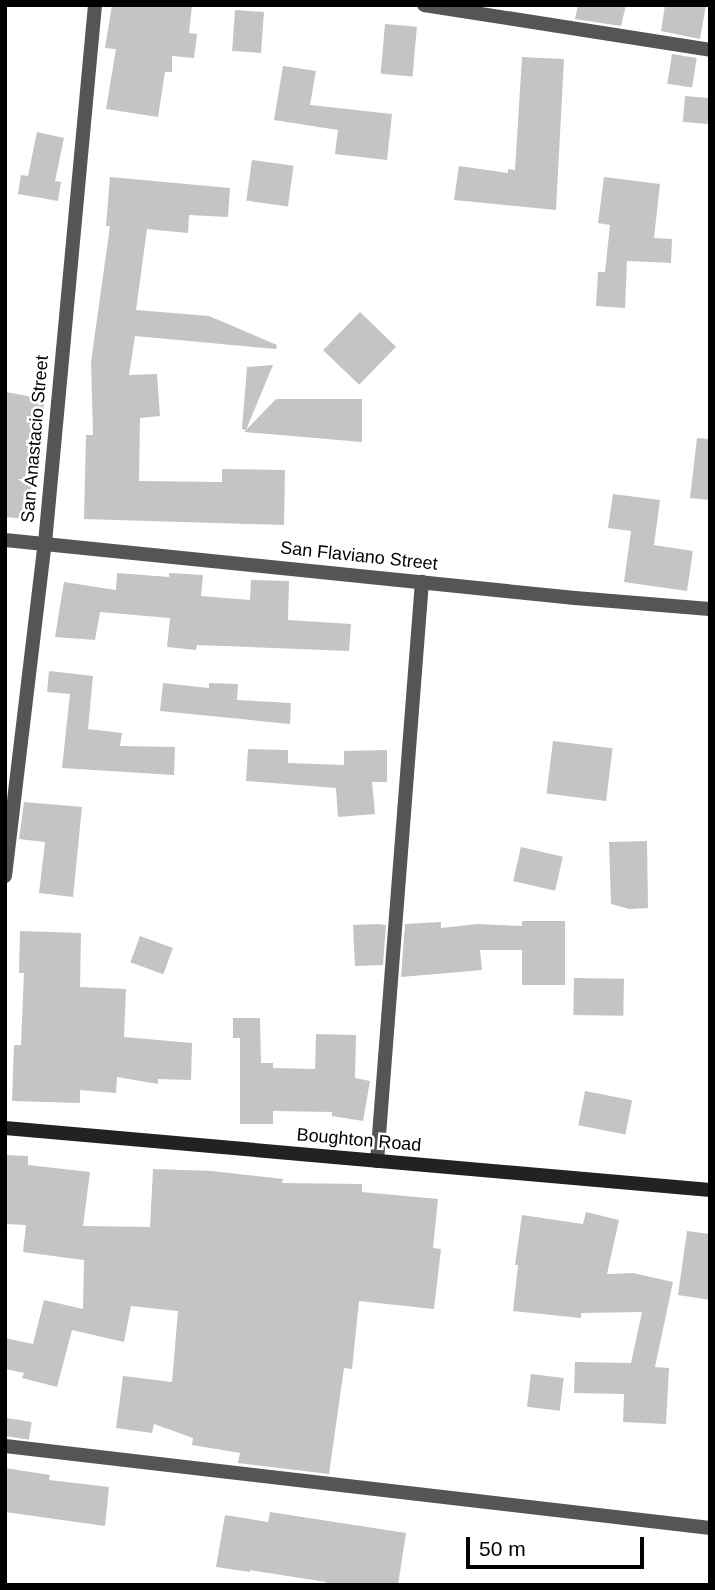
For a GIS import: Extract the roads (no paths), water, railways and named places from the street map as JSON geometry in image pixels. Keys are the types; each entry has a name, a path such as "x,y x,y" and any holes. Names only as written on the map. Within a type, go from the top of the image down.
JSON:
{"main road":[{"name":"Boughton Road","path":"5,1128 710,1190"}],"street":[{"name":"San Anastacio Street","path":"5,876 45,543 95,5"},
{"path":"424,5 444,6 710,50"},
{"name":"San Flaviano Street","path":"5,540 710,609"},
{"path":"377,1161 422,582"},
{"path":"5,1446 710,1528"}]}
